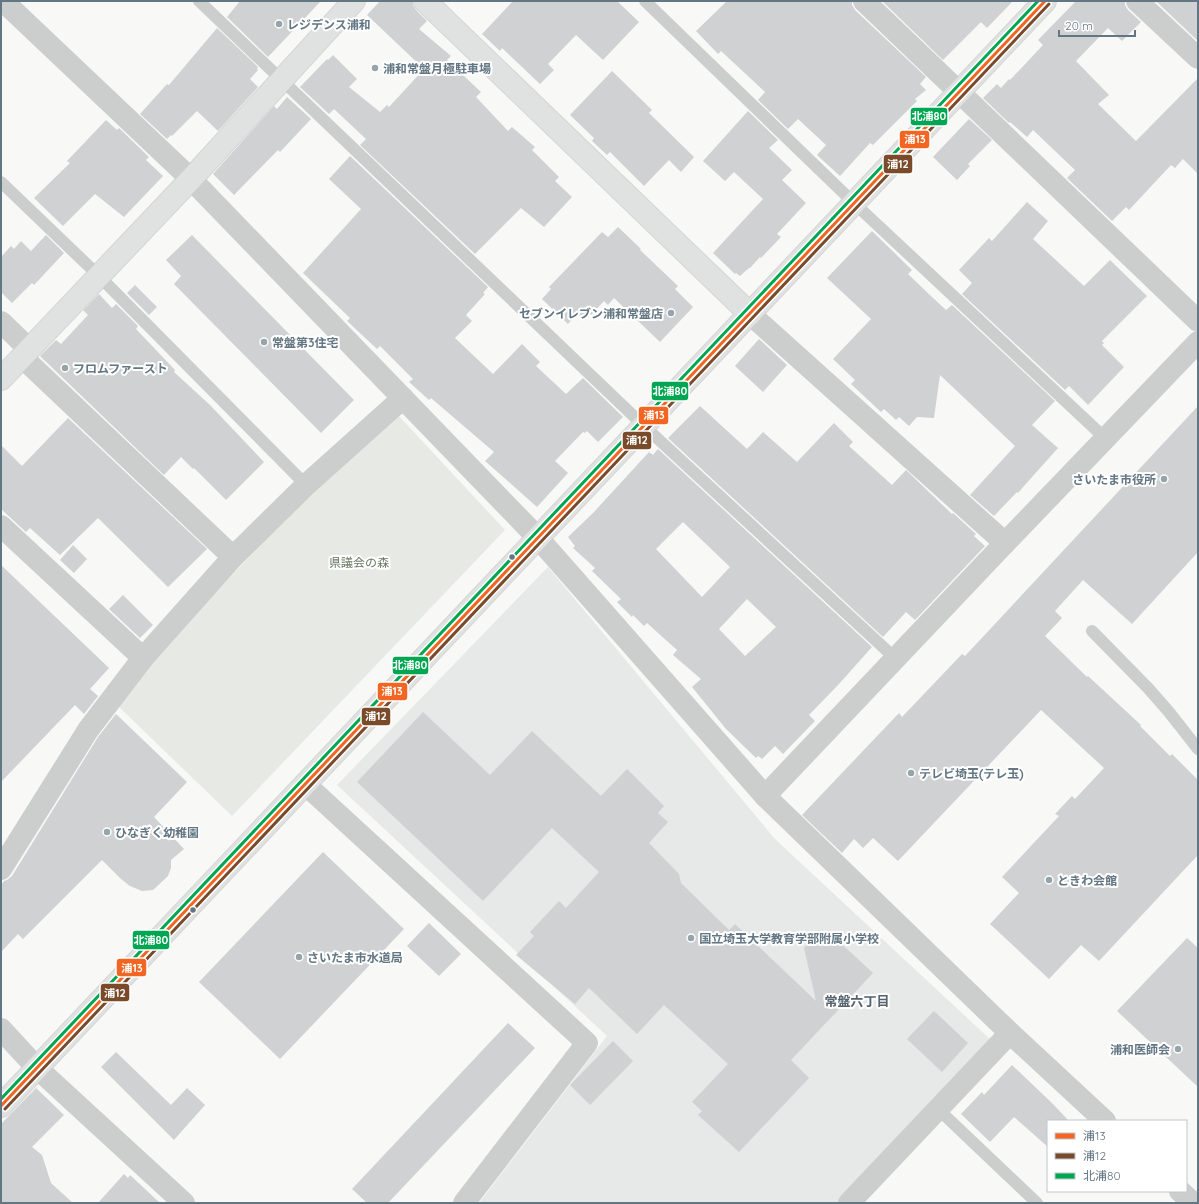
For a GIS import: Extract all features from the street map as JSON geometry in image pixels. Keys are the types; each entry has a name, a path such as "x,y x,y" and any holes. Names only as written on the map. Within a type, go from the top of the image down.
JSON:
{"main road":[{"path":"1,379 191,179 354,1"},
{"path":"425,1 750,314"},
{"path":"1,1106 1045,1"}],"street":[{"path":"3,1 191,179 538,538 765,796 1010,1033 1104,1120"},
{"path":"864,1 1198,321"},
{"path":"1138,1 1198,58"},
{"path":"750,314 1005,543"},
{"path":"1,322 26,353 233,557"},
{"path":"765,796 1198,342"},
{"path":"1,869 88,730 143,658 233,557 306,485 403,398"},
{"path":"1,526 143,658"},
{"path":"305,784 587,1043 464,1203"},
{"path":"1,1029 37,1068 184,1203"},
{"path":"860,1199 938,1109 1010,1033"},
{"path":"1181,1192 1193,1203"}],"lane":[{"path":"199,1 644,426 896,660"},
{"path":"645,1 854,203 1106,439"},
{"path":"1,182 99,276 306,485"},
{"path":"1092,631 1170,712 1198,749"},
{"path":"938,1109 1037,1203"}],"shaded area":[{"name":"国立埼玉大学教育学部附属小学校","path":"548,567 775,839 992,1041 838,1203 479,1203 607,1036 337,785"}],"green space":[{"name":"県議会の森","path":"398,415 505,530 232,816 118,706 167,641 235,572 318,483"}],"building":[{"name":"レジデンス浦和","path":"240,1 321,1 268,57 227,17"},
{"path":"380,1 413,1 413,5 416,10 427,21 419,29 451,56 447,60 481,92 476,97 508,131 512,127 535,147 532,150 559,177 555,181 572,197 544,227 521,208 475,254 360,145 366,139 334,109 329,114 300,87 327,59 328,60 333,55 357,79 349,87 380,112 387,105 389,107 424,69 367,15"},
{"path":"513,1 617,1 639,22 603,60 576,35 548,64 554,70 540,84 502,48 500,51 482,34"},
{"path":"727,1 852,1 852,5 855,10 926,77 920,84 926,90 915,99 917,101 873,145 870,143 840,176 817,155 826,145 798,119 788,129 758,100 765,92 721,51 718,54 696,31"},
{"path":"882,1 1013,1 987,28 981,22 943,60"},
{"path":"1076,1 1125,1 1125,5 1128,10 1141,22 1122,41 1108,28 1076,61 1109,95 1098,104 1136,141 1198,78 1198,174 1183,159 1175,168 1171,165 1129,210 1126,207 1112,221 1067,178 1075,170 1033,130 1027,137 1010,122 1009,123 983,98 997,84 1001,88 1009,79 1010,80 1043,45 1038,40"},
{"path":"1155,1 1198,1 1198,41 1158,3"},
{"path":"217,28 258,67 258,70 250,79 258,87 218,131 197,111 172,136 171,135 167,139 140,114 167,84 169,85"},
{"path":"612,71 652,110 649,113 694,157 681,172 669,160 644,186 610,152 607,155 592,141 594,138 570,115"},
{"path":"287,97 311,119 280,152 278,150 234,195 213,174 274,106 277,109"},
{"path":"748,111 778,140 769,148 792,170 782,180 806,203 777,234 781,237 761,258 760,257 740,276 736,273 735,274 713,253 763,199 734,172 725,181 703,161"},
{"path":"969,119 992,140 968,164 970,166 957,180 933,157"},
{"path":"106,120 117,130 119,128 149,157 146,160 163,176 124,217 95,194 63,226 34,198 70,163 67,161"},
{"path":"350,156 488,287 483,293 485,294 466,315 472,321 455,338 493,374 522,344 540,362 536,366 566,394 583,378 623,417 598,442 587,431 585,433 583,432 555,461 568,473 537,507 485,461 494,452 431,398 429,400 409,382 413,379 380,346 377,349 347,321 350,318 303,273 361,209 329,179"},
{"path":"1027,202 1048,221 1033,239 1084,286 1110,260 1147,296 1102,341 1104,343 1102,345 1124,367 1088,405 1069,386 1065,390 962,294 972,283 959,270 989,238 992,241"},
{"path":"618,227 678,286 675,289 693,307 660,342 614,298 608,305 604,301 584,320 577,314 568,324 542,299 551,289 549,287 602,232 608,237"},
{"path":"872,231 912,270 908,274 932,297 946,310 952,305 1055,401 1032,425 1058,448 1018,493 1017,492 994,516 970,495 1015,446 940,375 934,418 917,417 909,426 899,417 896,420 884,409 881,412 851,384 855,380 833,359 871,319 827,278"},
{"path":"46,235 64,253 34,285 32,283 12,303 1,292 1,257 11,246 14,249 21,241 31,251"},
{"name":"常盤第3住宅","path":"192,235 354,400 321,433 174,284 181,276 166,260"},
{"path":"135,285 157,307 149,315 127,293"},
{"path":"99,294 112,308 116,304 138,326 136,329 175,370 174,372 210,405 264,462 226,500 181,457 164,475 40,356 56,340 61,344 88,315 83,310"},
{"path":"759,339 787,365 763,392 735,366"},
{"path":"700,406 747,449 763,432 797,462 834,423 853,442 849,446 892,485 906,470 952,514 953,513 976,534 974,536 985,546 915,620 906,612 883,637 668,438"},
{"path":"1198,406 1198,552 1132,624 1083,580 1055,611 1062,618 1045,636 1087,677 1088,676 1141,725 1140,726 1170,756 1172,754 1198,780 1198,855 1099,961 1081,945 1049,979 990,924 1019,893 1002,877 1059,816 1055,814 1072,796 1075,799 1104,768 1041,710 898,861 873,838 863,848 854,839 842,853 802,815 899,713 902,717 962,654 965,656"},
{"path":"68,418 207,549 168,587 98,518 60,555 30,528 26,532 1,509 1,445 22,466"},
{"path":"658,449 872,647 809,715 815,721 783,754 775,746 762,759 758,756 756,758 726,729 692,687 701,679 673,655 677,650 647,623 644,626 633,615 632,617 617,602 621,599 592,571 595,568 573,548 575,546 568,537 593,513 649,452 653,455","holes":["683,522 730,567 702,597 656,549","747,599 776,627 745,656 719,629"]},
{"path":"73,545 87,559 74,573 60,560"},
{"path":"1,565 109,668 90,689 98,696 84,714 75,705 1,782"},
{"path":"123,595 153,625 140,638 109,609"},
{"path":"423,712 490,775 532,731 601,796 627,769 664,806 658,813 668,822 649,843 679,874 681,883 729,930 735,924 816,1001 804,948 819,930 828,942 833,936 873,973 791,1060 809,1078 739,1152 698,1115 702,1111 692,1102 728,1064 664,1005 637,1034 589,988 575,1004 516,955 534,936 530,932 559,901 566,908 599,872 552,828 483,901 357,782"},
{"path":"116,714 187,782 154,817 184,849 171,860 171,868 168,876 153,890 142,891 130,886 102,860 23,939 18,934 1,952 1,885 12,876 98,737"},
{"path":"323,852 404,929 280,1059 199,982"},
{"path":"429,923 461,954 439,976 407,946"},
{"name":"浦和医師会","path":"1187,938 1198,948 1198,1087 1117,1011"},
{"path":"934,1011 968,1043 942,1072 907,1039"},
{"path":"508,1023 535,1048 388,1203 367,1203 352,1189"},
{"path":"613,1041 633,1061 590,1105 570,1085"},
{"path":"116,1052 171,1105 187,1088 205,1105 174,1140 101,1067"},
{"path":"1012,1065 1068,1120 1047,1120 1047,1146 1014,1117 990,1142 961,1114 982,1092 984,1095"},
{"path":"36,1088 64,1115 32,1147 42,1155 51,1183 73,1203 1,1203 1,1124"},
{"path":"124,1174 128,1178 130,1175 160,1203 98,1203"}],"transit line":[{"name":"北浦80","path":"1,1099 1038,1"},
{"name":"浦13","path":"1,1106 1045,1"},
{"name":"浦12","path":"5,1109 1049,4"}],"place":[{"name":"レジデンス浦和","path":"279,24"},
{"name":"浦和常盤月極駐車場","path":"375,68"},
{"name":"セブンイレブン浦和常盤店","path":"671,313"},
{"name":"常盤第3住宅","path":"264,342"},
{"name":"フロムファースト","path":"65,368"},
{"name":"さいたま市役所","path":"1164,479"},
{"name":"テレビ埼玉(テレ玉)","path":"911,773"},
{"name":"ひなぎく幼稚園","path":"107,832"},
{"name":"ときわ会館","path":"1049,880"},
{"name":"国立埼玉大学教育学部附属小学校","path":"691,938"},
{"name":"さいたま市水道局","path":"299,957"},
{"name":"浦和医師会","path":"1178,1049"}],"district":[{"name":"常盤六丁目","path":"857,1001"}]}
